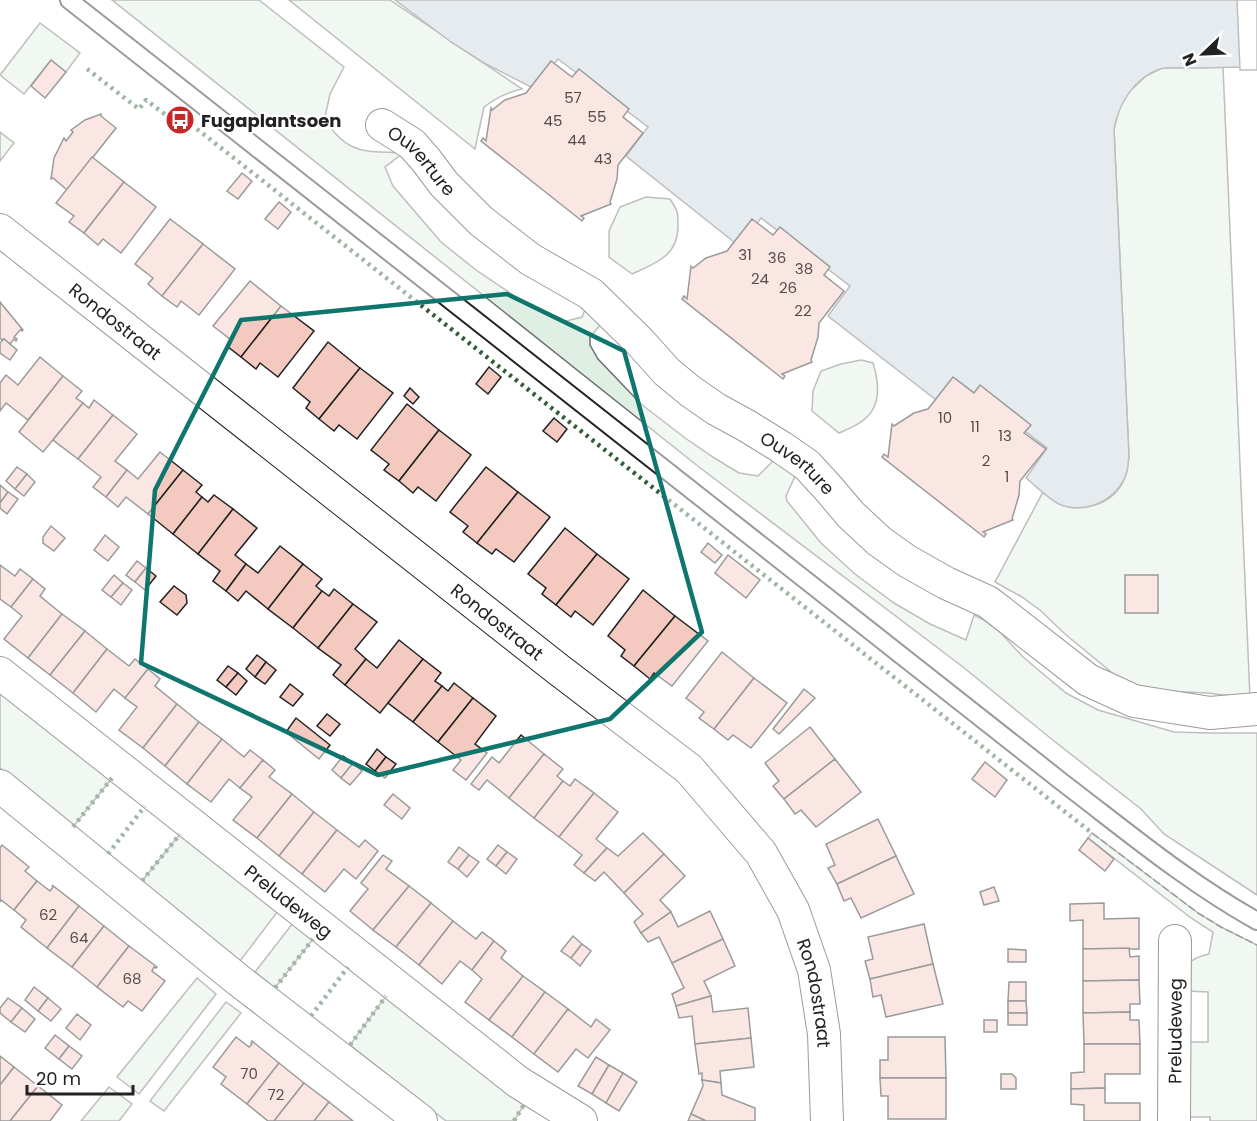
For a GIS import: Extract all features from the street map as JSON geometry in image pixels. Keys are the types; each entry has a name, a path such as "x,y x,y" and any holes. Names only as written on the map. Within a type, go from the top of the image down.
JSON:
{"street":[{"name":"Ouverture","path":"382,125 412,144 444,184 481,221 530,259 591,294 667,372 690,391 807,465 850,515 879,541 907,561 946,583 988,602 1088,681 1134,701 1210,713 1257,709"},
{"name":"Rondostraat","path":"0,230 559,670 689,769 761,853 793,910 814,970 825,1034 827,1121"},
{"name":"Preludeweg","path":"0,673 518,1082 581,1121"},
{"path":"0,786 237,979 421,1121"},
{"name":"Preludeweg","path":"1174,1121 1175,941"}],"lane":[{"path":"69,0 1062,782 1168,863 1238,911 1257,921"}],"highlighted area":[{"path":"507,294 624,351 702,632 610,719 378,775 141,663 155,490 241,320"}],"green space":[{"path":"112,0 259,0 344,67 330,94 325,117 334,131 350,146 367,151 403,153 385,167 393,186 441,242 476,270 519,299 563,322 582,317 586,307 602,323 590,337 590,345 598,359 641,404 716,459 739,473 758,476 776,458 797,472 786,496 787,501 821,543 855,574 894,603 930,624 966,640 974,615 984,620 1066,693 1098,710 1174,732 1257,733 1257,895 1164,834 1141,809 963,667 699,467"},
{"path":"289,0 390,0 522,89 502,96 484,107 475,149"},
{"path":"40,23 80,53 66,72 51,60 24,94 0,75"},
{"path":"1223,67 1250,698 1165,691 1127,685 1041,611 995,582 1043,492 1066,505 1091,506 1113,495 1122,484 1127,471 1129,457 1114,129 1119,110 1130,91 1146,76 1162,68"},
{"path":"0,132 14,143 0,161"},
{"path":"646,197 670,199 678,214 677,236 674,245 664,257 632,274 609,257 609,231 620,207"},
{"path":"861,360 873,363 877,397 873,409 866,418 839,433 812,411 813,391 821,371"},
{"path":"0,690 112,778 73,827 0,768"},
{"path":"1092,833 1198,913 1257,945 1257,1121 1210,1121 1210,1117 1187,1117 1186,1042 1208,1042 1208,992 1186,991 1186,970 1194,959 1209,954 1213,932 1191,918 1088,838"},
{"path":"180,834 278,911 240,961 142,881"},
{"path":"293,923 313,939 275,988 255,972"},
{"path":"197,978 216,994 139,1094 117,1077"},
{"path":"386,996 525,1103 514,1121 446,1121 350,1045"},
{"path":"226,1002 241,1013 164,1111 150,1101"},
{"path":"109,1087 132,1104 119,1121 81,1121"}],"shaded area":[{"path":"395,0 1257,0 1257,67 1160,69 1135,85 1116,119 1114,129 1129,457 1127,471 1117,490 1100,502 1080,508 1059,504 1046,496 1026,478 1047,448 956,379 940,403 828,316 850,286 761,218 739,246 626,156 648,127 558,59 535,89 484,63 451,42"}],"pier":[{"path":"1237,0 1257,0 1257,70 1240,70"}],"building":[{"path":"51,60 66,72 45,98 31,86"},
{"path":"551,61 572,77 579,69 629,109 623,117 643,133 618,165 611,204 581,216 584,218 582,221 481,141 483,138 486,141 491,108 492,110 505,100 526,93"},
{"path":"101,114 116,128 67,190 53,178 51,179 54,158 64,138 66,141 73,132 71,130 85,120"},
{"path":"92,157 124,182 84,233 69,222 74,216 56,203"},
{"path":"242,173 252,181 238,199 227,191"},
{"path":"124,182 156,207 121,253 103,239 98,245 84,233"},
{"path":"279,202 291,212 278,229 265,219"},
{"path":"170,219 203,244 162,296 148,284 153,278 135,264"},
{"path":"752,219 773,235 780,227 830,267 824,275 844,291 819,323 812,362 782,374 785,376 783,379 682,299 684,296 687,299 691,266 693,268 706,258 727,251"},
{"path":"203,244 235,269 199,315 181,301 177,307 162,296"},
{"path":"250,281 281,306 241,357 227,346 231,340 213,326"},
{"path":"0,302 23,330 21,329 14,337 16,341 14,339 10,344 0,338"},
{"path":"281,306 314,331 278,377 260,363 256,369 241,357"},
{"path":"4,339 17,350 10,360 0,353 0,343"},
{"path":"328,342 360,368 319,419 306,408 310,402 293,388"},
{"path":"40,357 63,376 28,420 6,403 0,411 0,383 6,375 18,385"},
{"path":"489,367 501,377 488,394 476,384"},
{"path":"360,368 393,393 357,439 339,425 334,431 319,419"},
{"path":"63,376 82,391 76,398 83,403 43,452 19,432"},
{"path":"953,377 974,393 980,385 1031,425 1024,433 1046,449 1020,481 1013,520 983,532 986,534 984,537 882,457 884,454 888,457 892,424 894,426 914,413 928,409"},
{"path":"410,388 419,397 413,404 404,396"},
{"path":"94,400 113,415 78,459 53,440 83,403 89,408"},
{"path":"407,404 439,430 399,481 384,470 389,464 371,450"},
{"path":"113,415 137,434 115,461 127,470 106,497 93,487 101,477 78,459"},
{"path":"554,418 567,429 557,442 543,431"},
{"path":"439,430 471,455 436,501 418,487 413,493 399,481"},
{"path":"160,452 183,470 148,514 126,497 118,507 106,497 127,470 138,479"},
{"path":"17,467 27,474 15,489 6,481"},
{"path":"486,467 518,492 477,543 463,532 468,526 450,512"},
{"path":"183,470 202,485 196,492 202,497 173,534 148,514"},
{"path":"27,474 35,482 24,496 15,489"},
{"path":"0,485 8,492 0,503"},
{"path":"8,492 18,499 7,514 0,508 0,503"},
{"path":"518,492 550,517 514,562 496,549 492,554 477,543"},
{"path":"214,495 233,509 198,554 173,534 202,497 208,502"},
{"path":"233,509 257,528 235,555 246,564 226,591 213,581 220,571 198,554"},
{"path":"51,526 65,538 54,551 43,543 43,537"},
{"path":"565,528 597,554 556,605 542,594 546,588 528,574"},
{"path":"105,535 119,547 108,561 94,550"},
{"path":"708,543 722,555 715,563 701,552"},
{"path":"280,546 303,564 268,609 246,591 238,601 226,591 246,564 258,573"},
{"path":"597,554 629,579 593,625 575,611 571,617 556,605"},
{"path":"728,555 760,580 746,598 715,573"},
{"path":"137,561 146,568 135,582 126,575"},
{"path":"303,564 322,579 316,586 322,591 293,628 268,609"},
{"path":"0,565 15,576 20,569 33,579 11,607 0,599"},
{"path":"146,568 156,576 145,590 135,582"},
{"path":"114,575 123,583 111,597 102,590"},
{"path":"1125,575 1158,575 1158,613 1125,613"},
{"path":"33,579 45,589 40,596 62,614 28,658 4,639 22,616 11,607"},
{"path":"123,583 132,590 121,605 111,597"},
{"path":"174,586 186,595 187,603 177,615 160,602"},
{"path":"334,589 353,604 318,648 293,628 322,591 329,596"},
{"path":"643,590 675,616 634,666 621,656 625,650 608,636"},
{"path":"353,604 377,622 355,649 366,659 345,685 333,675 341,665 318,648"},
{"path":"62,614 85,631 50,675 28,658"},
{"path":"675,616 708,641 672,686 654,673 650,679 634,666"},
{"path":"85,631 107,649 73,693 50,675"},
{"path":"399,640 423,659 380,713 345,685 366,659 377,668"},
{"path":"107,649 129,666 135,659 148,669 125,698 114,689 96,712 73,693"},
{"path":"722,652 754,678 714,729 699,718 704,712 686,698"},
{"path":"257,655 266,662 255,677 246,669"},
{"path":"423,659 441,673 435,681 442,686 413,722 388,703"},
{"path":"266,662 276,670 265,684 255,677"},
{"path":"228,666 238,673 226,687 217,680"},
{"path":"148,669 160,679 155,686 177,704 143,748 119,730 137,707 125,698"},
{"path":"238,673 247,681 236,695 226,687"},
{"path":"754,678 787,703 751,748 733,735 728,740 714,729"},
{"path":"454,683 473,698 438,742 413,722 442,686 448,691"},
{"path":"290,684 303,694 293,706 280,697"},
{"path":"804,689 815,698 779,734 773,729"},
{"path":"473,698 496,716 475,744 487,753 466,780 453,770 461,760 438,742"},
{"path":"177,704 199,722 165,766 143,748"},
{"path":"327,714 340,724 330,736 317,726"},
{"path":"296,718 330,745 319,759 286,732"},
{"path":"199,722 222,739 187,784 165,766"},
{"path":"810,727 835,759 784,799 773,786 779,781 765,763"},
{"path":"521,735 544,754 509,798 487,780 479,790 471,784 492,757 499,763"},
{"path":"222,739 244,757 250,750 263,760 240,788 229,779 211,802 187,784"},
{"path":"377,749 386,757 375,771 366,764"},
{"path":"544,754 563,769 557,776 563,781 534,818 509,798"},
{"path":"343,756 353,763 341,778 332,770"},
{"path":"386,757 396,764 385,778 375,771"},
{"path":"835,759 861,792 816,827 801,810 795,814 784,799"},
{"path":"263,760 275,770 269,777 292,794 257,838 233,820 252,797 240,788"},
{"path":"985,762 1007,780 995,797 972,779"},
{"path":"353,763 362,771 350,785 341,778"},
{"path":"575,779 594,793 559,837 534,818 563,781 570,786"},
{"path":"594,793 618,812 596,839 607,848 584,873 574,865 582,855 559,837"},
{"path":"292,794 314,812 279,856 257,838"},
{"path":"393,794 410,808 402,819 384,805"},
{"path":"314,812 337,830 302,874 279,856"},
{"path":"878,819 896,856 837,884 828,868 835,865 826,844"},
{"path":"337,830 359,847 365,840 378,851 356,879 344,869 325,892 302,874"},
{"path":"643,833 664,854 624,893 604,872 595,881 584,873 607,848 618,856"},
{"path":"1088,838 1114,859 1105,871 1079,850"},
{"path":"2,845 29,867 25,871 37,881 14,910 1,900 0,902 0,848"},
{"path":"498,845 507,852 496,866 487,859"},
{"path":"459,847 469,855 458,869 448,862"},
{"path":"507,852 517,859 506,874 496,866"},
{"path":"664,854 685,876 660,900 671,912 641,933 634,922 643,914 624,893"},
{"path":"383,855 392,861 386,869 409,886 373,930 350,911 368,889 361,883"},
{"path":"469,855 479,862 467,877 458,869"},
{"path":"896,856 914,894 861,918 851,898 844,901 837,884"},
{"path":"37,881 50,891 52,885 79,906 47,948 21,927 26,920 14,910"},
{"path":"409,886 431,903 396,947 373,930"},
{"path":"994,887 999,901 984,905 980,892"},
{"path":"431,903 453,921 419,965 396,947"},
{"path":"1104,903 1104,919 1139,918 1139,949 1083,949 1083,920 1070,921 1070,904"},
{"path":"79,906 104,926 72,967 47,948"},
{"path":"710,911 723,939 672,963 659,937 648,942 641,933 671,912 678,927"},
{"path":"453,921 476,939 482,932 494,941 472,970 460,961 442,984 419,965"},
{"path":"924,924 933,964 870,979 865,961 873,959 868,937"},
{"path":"104,926 129,946 97,987 72,967"},
{"path":"573,936 582,944 571,958 561,951"},
{"path":"723,939 735,966 704,981 711,996 676,1006 672,994 684,988 672,963"},
{"path":"494,941 506,951 501,958 523,976 489,1020 465,1002 482,979 472,970"},
{"path":"582,944 591,951 580,966 571,958"},
{"path":"129,946 157,967 154,967 152,971 165,981 142,1011 128,1001 123,1007 97,987"},
{"path":"1129,948 1130,957 1139,956 1139,980 1083,981 1083,949"},
{"path":"1008,949 1026,950 1026,962 1008,962"},
{"path":"933,964 943,1004 886,1017 881,995 873,997 870,979"},
{"path":"523,976 545,992 512,1037 489,1020"},
{"path":"1139,980 1140,1004 1130,1004 1130,1012 1083,1013 1083,981"},
{"path":"1009,982 1026,982 1026,1001 1008,1001"},
{"path":"34,987 48,998 38,1011 25,1000"},
{"path":"545,992 568,1009 534,1054 512,1037"},
{"path":"711,996 713,1012 748,1008 751,1038 695,1044 692,1016 679,1018 676,1006"},
{"path":"8,998 22,1008 11,1022 0,1013 0,1008"},
{"path":"48,998 61,1009 51,1021 38,1011"},
{"path":"1008,1001 1026,1001 1027,1013 1008,1013"},
{"path":"22,1008 35,1019 25,1032 11,1022"},
{"path":"568,1009 591,1027 596,1019 610,1030 588,1058 576,1049 558,1072 534,1054"},
{"path":"1130,1012 1130,1020 1139,1020 1140,1044 1084,1044 1083,1013"},
{"path":"1008,1013 1027,1013 1027,1025 1008,1025"},
{"path":"77,1014 91,1025 80,1040 66,1028"},
{"path":"984,1020 997,1020 997,1032 984,1032"},
{"path":"55,1035 69,1046 59,1059 45,1048"},
{"path":"236,1037 249,1047 252,1041 279,1063 247,1104 221,1084 226,1077 213,1067"},
{"path":"888,1037 945,1037 946,1078 880,1078 880,1060 888,1060"},
{"path":"751,1038 754,1067 720,1071 721,1083 702,1080 695,1044"},
{"path":"1084,1044 1140,1044 1140,1074 1105,1074 1105,1088 1071,1089 1071,1073 1084,1072"},
{"path":"69,1046 82,1056 72,1069 59,1059"},
{"path":"0,1056 14,1067 0,1085"},
{"path":"596,1057 609,1065 592,1094 578,1086"},
{"path":"279,1063 304,1083 274,1121 268,1121 247,1104"},
{"path":"609,1065 623,1073 606,1103 592,1094"},
{"path":"14,1067 38,1086 10,1121 0,1121 0,1085"},
{"path":"623,1073 637,1082 619,1111 606,1103"},
{"path":"1001,1074 1012,1074 1016,1078 1016,1089 1001,1089"},
{"path":"880,1078 946,1078 946,1119 888,1119 888,1096 881,1096"},
{"path":"702,1080 721,1083 722,1095 755,1108 755,1121 706,1121 691,1114 703,1086"},
{"path":"304,1083 329,1102 314,1121 274,1121"},
{"path":"38,1086 62,1105 50,1121 10,1121"},
{"path":"1105,1088 1105,1103 1140,1103 1140,1121 1084,1121 1084,1105 1071,1104 1071,1089"},
{"path":"329,1102 353,1121 314,1121"},
{"path":"691,1114 706,1121 688,1121"}],"hedge":[{"path":"87,69 139,109 146,100 183,128 188,122 1092,833"},
{"path":"73,827 112,778"},
{"path":"108,854 145,806"},
{"path":"142,881 180,834"},
{"path":"275,988 313,939"},
{"path":"311,1016 348,967"},
{"path":"350,1045 386,996"},
{"path":"514,1121 525,1103"}],"fence":[{"path":"1092,833 1198,913 1257,945"}],"place":[{"name":"Fugaplantsoen","path":"180,120"}]}
